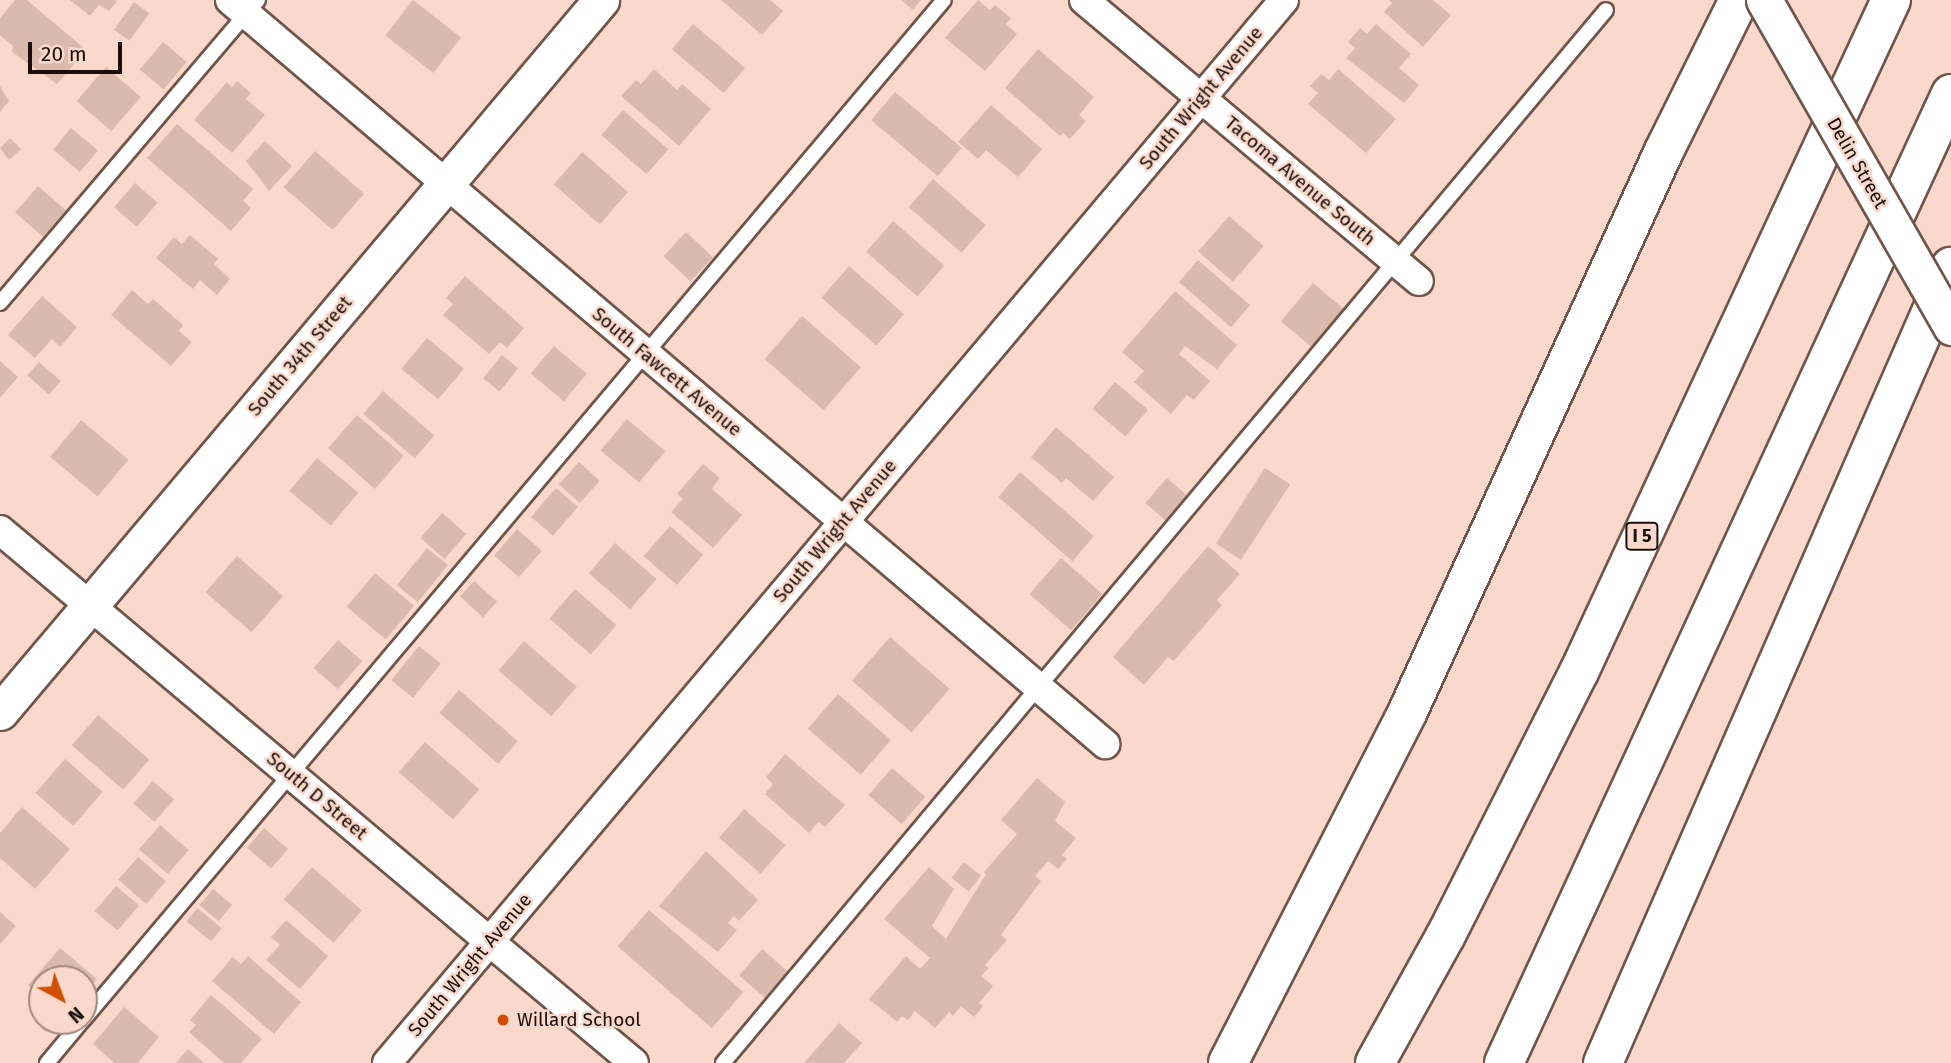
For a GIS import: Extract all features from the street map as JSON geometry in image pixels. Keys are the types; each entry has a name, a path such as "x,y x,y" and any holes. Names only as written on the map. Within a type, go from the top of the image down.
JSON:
{"highway":[{"path":"1228,1063 1408,711 1663,153 1739,0"},
{"name":"I 5","path":"1375,1063 1446,935 1579,672 1891,0"},
{"path":"1504,1063 1951,94"},
{"path":"1603,1063 1951,267"}],"street":[{"name":"South 34th Street","path":"0,712 601,0"},
{"name":"Tacoma Avenue South","path":"1084,0 1419,281"},
{"name":"South Wright Avenue","path":"387,1063 1284,0"},
{"name":"Delin Street","path":"1764,0 1951,327"},
{"name":"South Fawcett Avenue","path":"244,5 445,183 1105,744"},
{"name":"South D Street","path":"0,530 634,1063"}],"lane":[{"path":"98,1002 944,0"},
{"path":"0,303 244,5"},
{"path":"723,1063 1036,686 1397,262 1606,10"},
{"path":"47,1063 70,1035"}],"building":[{"path":"15,0 27,0 86,50 57,84 12,52 13,46 0,35 0,18"},
{"path":"70,0 117,1 109,11 99,5 90,16"},
{"path":"413,0 461,38 433,73 385,35"},
{"path":"721,0 770,0 783,11 762,35"},
{"path":"901,0 921,0 913,10"},
{"path":"978,0 990,10 995,5 1011,18 1006,24 1017,34 985,71 945,38"},
{"path":"1389,0 1433,0 1451,15 1423,47 1384,12 1392,3"},
{"path":"134,2 149,13 129,41 114,30"},
{"path":"693,24 745,68 724,93 672,49"},
{"path":"1376,24 1411,54 1399,68 1419,85 1404,103 1346,58 1355,48 1348,42 1360,28 1367,34"},
{"path":"163,42 187,62 164,90 140,70"},
{"path":"1038,49 1094,97 1079,115 1086,121 1070,139 1063,133 1060,136 1005,88"},
{"path":"106,67 141,97 111,131 76,101"},
{"path":"654,69 677,90 682,84 711,109 679,146 621,96 636,80 641,84"},
{"path":"1338,69 1396,119 1366,153 1308,104 1318,93 1310,86 1321,74 1329,80"},
{"path":"237,81 251,93 246,99 265,115 232,153 194,120 227,82 232,87"},
{"path":"0,86 9,101 0,112"},
{"path":"895,92 962,148 938,176 871,120"},
{"path":"991,105 1042,149 1018,177 986,150 978,159 958,142"},
{"path":"623,110 668,149 647,174 601,135"},
{"path":"177,124 253,189 243,201 251,208 231,231 147,158"},
{"path":"71,128 98,150 80,172 53,149"},
{"path":"10,138 21,149 9,160 0,148"},
{"path":"265,141 292,166 269,191 246,161"},
{"path":"315,151 364,194 333,230 284,187"},
{"path":"582,152 628,192 600,224 554,184"},
{"path":"933,179 986,225 962,253 909,207"},
{"path":"135,183 158,203 137,227 114,207"},
{"path":"38,186 66,210 43,237 15,212"},
{"path":"1229,216 1264,246 1233,282 1198,251"},
{"path":"893,221 944,266 917,297 866,252"},
{"path":"686,232 713,257 691,281 663,256"},
{"path":"190,235 218,259 214,264 230,279 217,295 200,280 193,289 156,258 174,237 182,244"},
{"path":"1198,260 1250,305 1231,327 1179,282"},
{"path":"849,266 904,314 877,346 821,298"},
{"path":"465,276 524,328 507,348 500,342 489,354 443,315 453,304 446,298"},
{"path":"1313,283 1346,311 1314,349 1281,321"},
{"path":"132,290 148,304 153,299 183,325 179,331 192,342 171,366 111,315"},
{"path":"1175,291 1237,345 1217,369 1185,346 1179,354 1210,381 1194,400 1187,395 1171,414 1134,382 1144,371 1122,352"},
{"path":"42,296 77,327 60,347 52,339 35,358 8,335"},
{"path":"802,316 861,367 823,410 765,359"},
{"path":"427,338 464,369 438,399 401,369"},
{"path":"554,346 587,374 564,401 531,374"},
{"path":"502,355 518,368 499,392 483,378"},
{"path":"0,361 18,377 0,398"},
{"path":"39,362 61,381 49,395 27,376"},
{"path":"1115,382 1148,410 1125,436 1093,409"},
{"path":"383,391 434,436 415,458 363,414"},
{"path":"357,415 404,456 375,489 328,448"},
{"path":"627,419 665,451 639,483 601,450"},
{"path":"81,420 128,460 98,497 50,457"},
{"path":"1056,427 1114,477 1093,501 1066,478 1062,483 1031,457"},
{"path":"317,458 358,493 331,526 289,491"},
{"path":"579,462 600,481 580,503 559,484"},
{"path":"703,464 720,478 712,489 742,515 713,548 671,512 683,499 677,494"},
{"path":"1265,468 1290,484 1241,560 1216,543"},
{"path":"1020,472 1094,536 1072,561 998,497"},
{"path":"1167,478 1188,496 1166,521 1145,503"},
{"path":"556,488 578,507 553,536 531,517"},
{"path":"442,513 466,534 445,559 420,538"},
{"path":"670,526 703,555 677,585 644,556"},
{"path":"517,529 542,551 519,577 494,555"},
{"path":"615,543 657,579 630,609 589,573"},
{"path":"1208,546 1240,574 1217,600 1222,605 1174,661 1168,657 1144,685 1113,657"},
{"path":"427,548 448,565 418,602 397,585"},
{"path":"237,556 283,596 252,632 206,592"},
{"path":"1061,558 1103,594 1071,630 1030,594"},
{"path":"375,573 414,606 386,639 347,607"},
{"path":"474,581 497,602 483,617 460,597"},
{"path":"575,589 617,625 591,655 549,618"},
{"path":"890,637 950,689 912,733 852,681"},
{"path":"338,640 362,661 338,689 314,668"},
{"path":"524,641 577,687 551,716 498,670"},
{"path":"419,646 441,664 413,698 391,680"},
{"path":"459,690 518,741 498,764 439,713"},
{"path":"838,694 891,740 861,775 808,729"},
{"path":"98,715 149,760 123,790 72,745"},
{"path":"425,742 479,789 453,819 399,772"},
{"path":"785,754 845,805 825,827 818,822 809,833 765,794 773,784 766,777"},
{"path":"65,759 103,792 73,826 35,793"},
{"path":"892,768 925,797 902,824 868,795"},
{"path":"1037,778 1065,802 1055,821 1076,838 1062,855 1067,859 1058,869 1048,861 1035,876 1041,881 1001,935 1007,940 985,965 989,968 981,976 993,986 979,1003 983,1006 974,1017 961,1006 953,1016 949,1012 935,1028 915,1011 908,1020 902,1016 897,1022 869,999 906,956 920,969 930,958 884,919 929,867 954,889 932,926 946,939 986,874 984,872 1017,834 1001,820"},
{"path":"153,781 174,799 154,822 133,804"},
{"path":"22,807 70,849 35,889 0,858 0,833"},
{"path":"744,809 786,845 761,874 719,838"},
{"path":"160,825 189,850 168,874 139,849"},
{"path":"264,828 288,849 271,869 247,848"},
{"path":"706,851 758,900 739,921 734,916 728,923 737,930 718,952 659,906"},
{"path":"138,857 166,881 146,904 118,880"},
{"path":"964,862 981,876 969,891 951,878"},
{"path":"312,867 362,910 334,943 284,899"},
{"path":"116,886 139,905 118,931 95,911"},
{"path":"213,889 232,905 219,921 200,905"},
{"path":"197,908 222,928 211,941 186,921"},
{"path":"649,910 743,992 712,1028 618,946"},
{"path":"0,912 16,926 0,944"},
{"path":"286,920 328,956 300,989 266,960 280,945 271,937"},
{"path":"60,948 80,965 45,965"},
{"path":"762,949 788,972 765,998 739,975"},
{"path":"248,956 301,1002 274,1034 212,981 233,957 241,964"},
{"path":"211,995 262,1039 241,1063 224,1063 189,1032 196,1025 190,1020"},
{"path":"124,1007 159,1037 138,1063 114,1063 93,1044"},
{"path":"839,1023 862,1043 844,1063 804,1063"},
{"path":"188,1049 204,1063 176,1063"}],"place":[{"name":"Willard School","path":"503,1020"}]}
